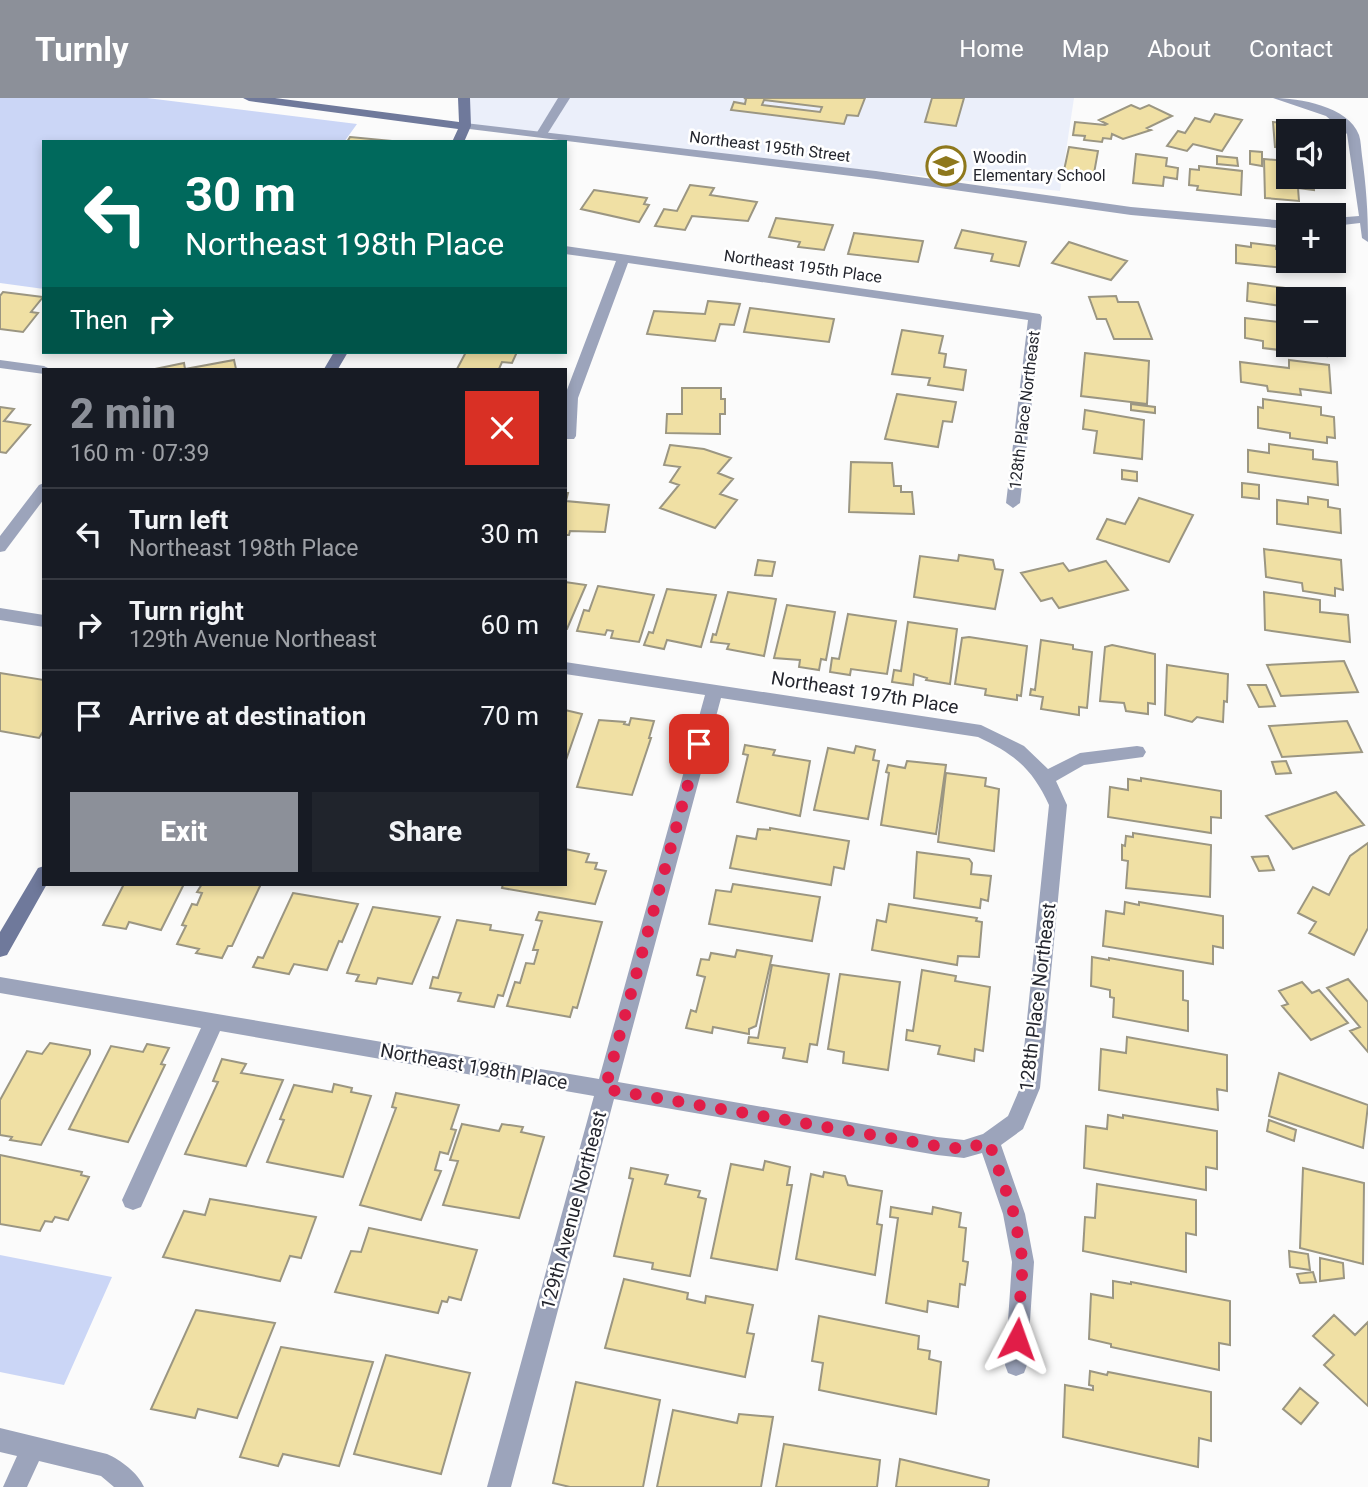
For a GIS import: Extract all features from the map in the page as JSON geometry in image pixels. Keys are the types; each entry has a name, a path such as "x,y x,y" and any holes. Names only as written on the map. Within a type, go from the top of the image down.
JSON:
{"main road":[{"name":"Northeast 195th Street","path":"249,98 465,126"},
{"path":"459,140 465,126 464,98"},
{"path":"0,950 42,876"}],"street":[{"path":"542,134 564,98"},
{"path":"1279,98 1314,107 1344,121 1353,134 1368,238"},
{"name":"Northeast 195th Street","path":"465,126 876,175 1131,211 1276,224"},
{"path":"1346,221 1367,219"},
{"name":"Northeast 195th Place","path":"567,250 1035,317"},
{"path":"569,436 571,398 623,258"},
{"name":"128th Place Northeast","path":"1013,503 1035,317"},
{"path":"0,364 42,370"},
{"path":"0,547 42,491"},
{"path":"0,614 42,621"},
{"name":"Northeast 197th Place","path":"567,668 981,731 1008,743 1035,762 1046,779"},
{"name":"129th Avenue Northeast","path":"499,1487 714,691"},
{"path":"1046,779 1080,759 1136,752"},
{"name":"128th Place Northeast","path":"989,1142 1016,1122 1030,1088 1058,805 1046,779"},
{"name":"Northeast 198th Place","path":"0,985 937,1146 964,1149 989,1142"},
{"path":"133,1200 214,1022"},
{"path":"989,1142 1014,1214 1023,1262 1016,1365"},
{"path":"0,1440 107,1466 132,1487"},
{"path":"15,1487 33,1448"}],"shaded area":[{"path":"0,98 147,98 357,124 345,140 42,140 42,289 0,283"},
{"name":"Woodin Elementary School","path":"464,98 1074,98 1060,191 465,126"},
{"path":"0,1255 112,1277 64,1385 0,1372"}],"building":[{"path":"744,98 865,98 858,116 847,115 844,124 731,110 734,102 745,104","holes":["764,100 822,107 820,112 762,105"]},
{"path":"932,98 964,98 956,126 925,122"},
{"path":"1131,105 1140,109 1149,105 1172,116 1147,128 1151,130 1123,139 1112,134 1111,139 1103,138 1102,142 1084,140 1085,136 1073,135 1075,122 1105,125 1107,124 1099,120"},
{"path":"1215,114 1242,120 1222,151 1193,144 1187,151 1167,146 1178,131 1185,133 1195,118 1210,122"},
{"path":"1273,122 1276,122 1275,147"},
{"path":"350,137 382,140 348,140"},
{"path":"1069,147 1098,151 1093,179 1063,175"},
{"path":"1250,151 1262,152 1262,166 1250,164"},
{"path":"1136,154 1167,158 1166,166 1178,168 1177,179 1164,177 1163,186 1133,183"},
{"path":"1217,156 1237,158 1238,166 1217,164"},
{"path":"1264,159 1276,160 1276,189 1298,189 1299,201 1265,198"},
{"path":"1199,166 1242,171 1241,195 1197,190 1198,186 1189,185 1190,169 1199,170"},
{"path":"690,185 714,188 710,195 757,202 748,221 692,216 685,230 655,226 664,209 677,211"},
{"path":"594,190 647,198 644,204 649,205 639,222 581,209"},
{"path":"776,218 833,225 824,250 798,247 800,242 769,237"},
{"path":"962,230 1026,242 1019,266 991,261 993,254 955,248"},
{"path":"854,233 923,241 918,262 848,254"},
{"path":"1069,242 1127,261 1111,280 1052,263"},
{"path":"1251,243 1276,246 1276,267 1236,263 1236,245 1251,247"},
{"path":"1248,283 1278,287 1276,305 1247,301"},
{"path":"3,292 42,297 31,312 38,313 23,332 0,329 0,296"},
{"path":"1116,296 1118,302 1138,302 1152,339 1114,339 1106,319 1097,319 1089,297"},
{"path":"708,301 740,304 734,325 720,324 715,341 647,334 654,311 705,314"},
{"path":"750,308 834,319 829,342 744,332"},
{"path":"1245,318 1276,322 1276,350 1263,348 1263,341 1245,338"},
{"path":"902,330 943,336 939,353 946,354 944,367 966,370 963,390 928,385 930,378 892,374"},
{"path":"1085,353 1149,361 1147,404 1081,396"},
{"path":"465,354 516,354 512,363 502,362 499,368 458,368"},
{"path":"234,360 236,368 190,368"},
{"path":"1289,360 1329,365 1331,393 1300,389 1301,395 1268,391 1267,386 1241,382 1240,362 1289,368"},
{"path":"184,363 185,368 160,368"},
{"path":"682,388 721,388 721,399 725,399 725,414 720,414 720,434 666,433 667,414 682,414"},
{"path":"897,394 956,402 952,422 943,421 938,447 885,439"},
{"path":"1263,399 1321,407 1321,415 1334,417 1335,438 1327,437 1327,443 1290,438 1290,433 1258,428 1258,407 1263,408"},
{"path":"1131,404 1155,407 1155,413 1131,410"},
{"path":"0,407 14,409 4,421 30,425 6,453 0,452"},
{"path":"1085,410 1144,420 1142,459 1094,453 1097,431 1083,429"},
{"path":"1269,444 1313,450 1313,459 1337,462 1338,485 1248,472 1248,450 1269,453"},
{"path":"670,445 704,449 731,458 718,473 733,479 720,494 737,500 715,528 660,508 679,485 670,482 680,467 664,465"},
{"path":"851,462 892,463 894,486 901,486 901,492 912,492 914,514 849,512"},
{"path":"1122,470 1137,472 1137,481 1122,479"},
{"path":"1242,483 1259,485 1259,499 1242,497"},
{"path":"1308,497 1328,500 1328,507 1340,509 1341,533 1277,524 1277,500 1308,504"},
{"path":"1139,498 1193,515 1169,562 1097,539 1107,519 1125,524"},
{"path":"567,501 609,505 605,532 570,531 569,535"},
{"path":"1264,549 1341,560 1343,590 1335,588 1335,596 1303,591 1302,583 1266,577"},
{"path":"959,555 993,560 995,569 1003,570 995,609 914,597 920,556 958,561"},
{"path":"758,560 775,562 772,576 755,575"},
{"path":"1106,561 1128,590 1059,608 1052,598 1041,601 1021,573 1063,563 1069,571"},
{"path":"567,582 586,585 567,629"},
{"path":"598,586 654,595 639,642 611,638 613,631 607,630 605,635 577,631 584,610 589,611"},
{"path":"667,589 716,595 701,647 667,640 664,649 644,645 649,632 653,633"},
{"path":"728,592 776,599 764,656 727,649 729,644 711,642 713,634 716,635"},
{"path":"1264,592 1320,600 1320,612 1348,615 1350,642 1265,630"},
{"path":"787,605 835,612 826,660 821,659 819,670 799,667 800,660 774,658"},
{"path":"848,614 896,621 887,674 851,669 850,675 830,672 832,658 839,659"},
{"path":"908,622 957,629 950,684 926,680 927,678 914,674 913,685 892,682 894,670 901,671"},
{"path":"962,638 1027,646 1021,696 1017,695 1017,700 985,695 986,689 955,684"},
{"path":"1041,640 1073,645 1073,649 1092,652 1087,708 1079,707 1079,715 1041,709 1043,697 1030,695 1031,689 1035,690"},
{"path":"1112,645 1155,654 1155,704 1148,703 1148,714 1126,711 1124,703 1100,701 1105,647"},
{"path":"1344,661 1358,692 1281,696 1267,665"},
{"path":"1167,665 1228,674 1223,722 1197,717 1192,722 1165,715"},
{"path":"0,673 42,680 42,733 39,738 0,731"},
{"path":"1248,685 1266,685 1275,706 1259,707"},
{"path":"567,710 582,714 567,757"},
{"path":"631,718 654,721 632,795 577,787 599,720 625,722 624,724 629,725"},
{"path":"1347,721 1362,752 1282,757 1269,726"},
{"path":"745,745 775,750 773,755 810,761 800,816 737,802 748,755 743,754"},
{"path":"856,746 875,750 873,760 879,761 868,819 814,810 828,748 854,753"},
{"path":"907,761 946,765 936,834 881,825 888,765 905,768"},
{"path":"1286,761 1291,773 1276,774 1272,762"},
{"path":"946,773 986,778 985,786 999,789 994,851 938,842"},
{"path":"1141,778 1221,791 1221,818 1211,817 1211,833 1108,817 1110,787 1128,790 1128,779 1141,781"},
{"path":"1336,792 1364,825 1293,849 1266,816"},
{"path":"770,828 849,841 844,869 834,867 831,885 730,868 737,836 756,839 758,829"},
{"path":"1133,833 1211,845 1210,897 1126,888 1128,861 1122,860 1122,845 1125,846 1126,836 1133,837"},
{"path":"1368,843 1368,928 1354,955 1309,933 1316,922 1298,913 1313,887 1329,895 1350,856"},
{"path":"567,849 589,854 586,862 597,863 595,869 606,871 595,904 502,888 567,886"},
{"path":"917,852 969,859 972,863 971,874 991,876 988,901 981,899 980,908 914,898"},
{"path":"1268,856 1274,870 1259,871 1252,857"},
{"path":"733,884 820,897 812,941 709,924 716,890 731,892"},
{"path":"123,886 183,886 161,930 129,922 126,929 103,925"},
{"path":"201,886 260,886 232,946 228,946 222,958 196,953 199,949 177,944 186,926 182,925 192,904 197,905 202,893 197,892"},
{"path":"293,893 358,904 327,970 294,964 289,974 253,967 258,957 263,958"},
{"path":"1125,902 1223,916 1223,948 1213,946 1213,964 1103,946 1106,911 1124,914"},
{"path":"889,904 977,918 976,921 982,922 979,957 958,956 957,965 872,950 877,920 886,922"},
{"path":"373,907 440,917 412,984 378,978 376,984 356,981 359,975 347,973"},
{"path":"539,912 602,922 577,1008 573,1007 570,1017 507,1006 515,982 520,983 526,963 534,964 538,950 533,950 542,921 536,920"},
{"path":"457,920 491,925 490,930 523,935 503,996 498,995 494,1007 458,1001 461,993 430,988 433,977 438,978"},
{"path":"737,950 772,956 756,1026 749,1029 749,1034 713,1027 712,1033 686,1028 691,1010 696,1012 705,977 697,975 701,959 709,960 711,953 735,957"},
{"path":"1092,957 1183,971 1183,1000 1188,1001 1188,1031 1113,1017 1114,998 1110,997 1110,990 1091,986"},
{"path":"772,965 829,974 817,1045 810,1044 807,1062 783,1058 785,1048 748,1043 749,1037 758,1038"},
{"path":"922,970 956,976 955,981 990,987 983,1051 975,1049 974,1061 938,1054 940,1046 906,1040 907,1030 913,1031"},
{"path":"840,974 900,982 888,1070 843,1063 844,1052 828,1049"},
{"path":"1348,979 1368,1002 1368,1052 1350,1031 1360,1027 1327,988"},
{"path":"1302,982 1312,993 1319,990 1348,1023 1311,1040 1282,1006 1288,1004 1279,991"},
{"path":"1127,1037 1227,1055 1227,1091 1217,1089 1218,1110 1099,1090 1101,1049 1126,1053"},
{"path":"50,1043 90,1050 90,1054 41,1145 10,1140 12,1137 0,1135 0,1100 27,1051 42,1054"},
{"path":"147,1044 169,1048 161,1064 165,1065 128,1142 69,1129 111,1046 143,1052"},
{"path":"222,1059 246,1064 241,1073 283,1080 246,1166 185,1154 218,1082 213,1081"},
{"path":"1279,1073 1368,1105 1363,1148 1269,1116"},
{"path":"334,1084 352,1088 351,1092 371,1096 343,1177 267,1162 284,1120 280,1119 294,1085 332,1092"},
{"path":"396,1093 459,1105 451,1129 456,1130 448,1154 440,1152 435,1170 441,1171 421,1220 360,1205 396,1108 392,1107"},
{"path":"1108,1115 1123,1118 1123,1115 1217,1131 1217,1169 1206,1167 1206,1190 1084,1168 1086,1126 1107,1129"},
{"path":"1269,1120 1296,1130 1294,1141 1267,1131"},
{"path":"462,1124 499,1131 502,1124 523,1127 521,1132 544,1137 519,1218 443,1205 458,1161 450,1160"},
{"path":"0,1155 82,1172 81,1175 89,1177 68,1220 55,1217 52,1222 45,1221 40,1231 0,1224"},
{"path":"765,1161 790,1167 787,1185 792,1185 777,1270 711,1258 731,1164 763,1170"},
{"path":"631,1168 668,1175 665,1184 700,1191 698,1197 706,1199 690,1276 652,1269 653,1263 614,1256 633,1179 629,1178"},
{"path":"1303,1168 1364,1183 1363,1264 1300,1248"},
{"path":"824,1172 845,1176 848,1185 882,1191 877,1224 882,1225 875,1275 796,1259 811,1174 823,1177"},
{"path":"1097,1184 1196,1200 1196,1235 1186,1233 1186,1272 1083,1251 1085,1217 1095,1218"},
{"path":"210,1199 316,1217 301,1258 290,1256 280,1281 163,1257 184,1211 205,1215"},
{"path":"891,1207 932,1214 933,1207 961,1213 959,1227 966,1228 963,1261 968,1262 965,1285 960,1284 958,1307 928,1301 927,1312 886,1303 898,1218 890,1217"},
{"path":"369,1228 477,1250 461,1300 449,1297 447,1302 442,1301 438,1313 335,1292 351,1251 361,1252"},
{"path":"1289,1251 1308,1254 1310,1270 1290,1267"},
{"path":"1320,1258 1343,1263 1344,1278 1320,1281"},
{"path":"1313,1272 1316,1282 1300,1283 1297,1274"},
{"path":"624,1279 688,1293 687,1299 705,1303 706,1296 753,1305 747,1333 754,1334 745,1377 605,1348"},
{"path":"1113,1281 1230,1301 1230,1345 1219,1343 1219,1370 1111,1347 1111,1344 1089,1339 1091,1294 1113,1298"},
{"path":"196,1310 275,1323 237,1418 198,1409 195,1418 151,1409"},
{"path":"1334,1315 1355,1335 1368,1322 1368,1406 1324,1365 1334,1355 1313,1336"},
{"path":"819,1316 919,1336 918,1349 930,1351 929,1359 941,1362 936,1414 819,1390 823,1363 812,1361"},
{"path":"281,1347 373,1362 339,1466 283,1454 278,1466 240,1457"},
{"path":"386,1355 470,1373 441,1474 354,1454"},
{"path":"1090,1371 1211,1392 1211,1441 1199,1438 1198,1467 1063,1437 1065,1385 1093,1390 1093,1386 1089,1385"},
{"path":"576,1382 660,1400 643,1487 570,1487 553,1483"},
{"path":"1300,1388 1318,1403 1301,1424 1283,1409"},
{"path":"673,1410 737,1423 739,1414 773,1417 761,1487 657,1487"},
{"path":"784,1444 880,1460 877,1487 776,1487"},
{"path":"900,1459 989,1480 988,1487 896,1487"}],"place":[{"name":"Woodin Elementary School","path":"946,166"}],"route":[{"path":"699,744 605,1089 937,1146 964,1149 989,1142 1014,1214 1023,1262 1017,1339"}]}
